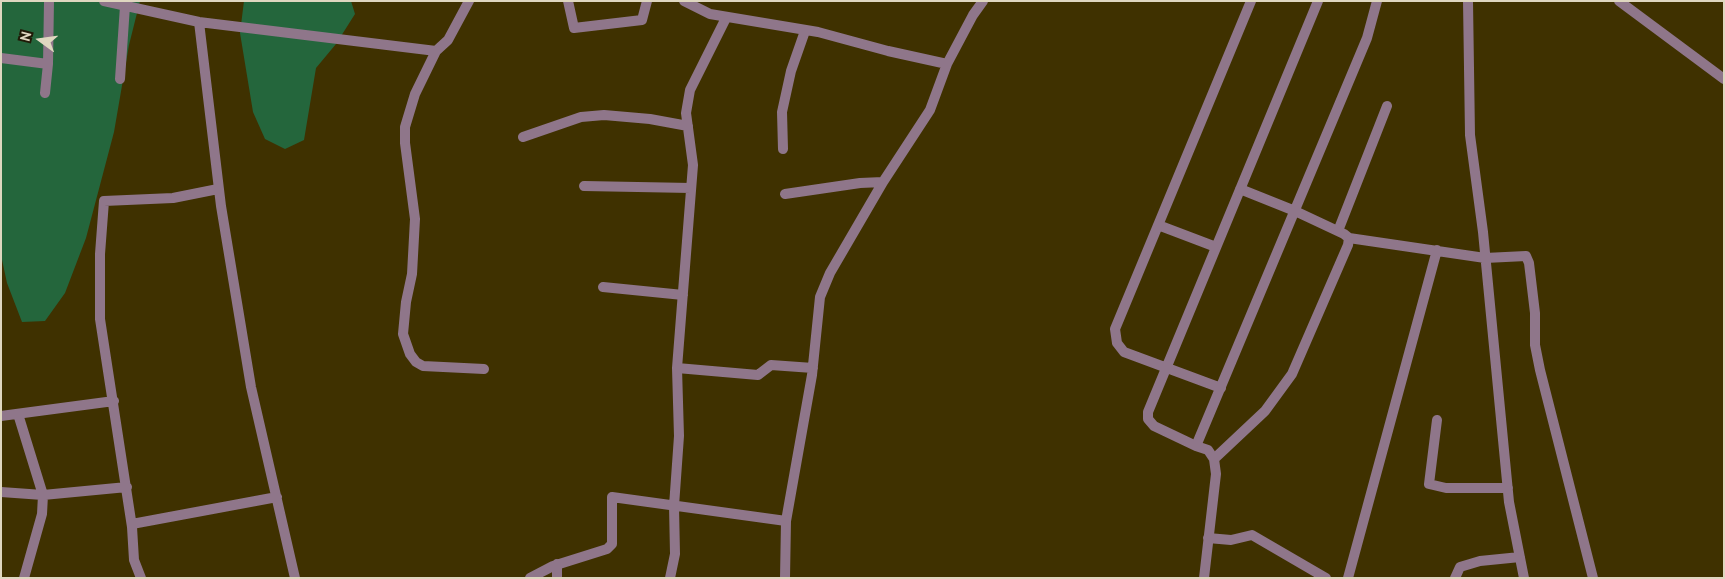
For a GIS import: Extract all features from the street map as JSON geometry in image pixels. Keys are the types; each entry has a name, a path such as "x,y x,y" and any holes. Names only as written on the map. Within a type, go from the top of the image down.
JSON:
{"street":[{"path":"45,93 48,64 49,1"},
{"path":"104,1 199,22 436,51"},
{"path":"469,1 448,40 436,51 414,94 405,127 405,143 415,219 412,274 406,302 403,334 410,354 416,362 423,366 484,369"},
{"path":"568,1 574,28 642,20 647,1"},
{"path":"684,1 710,14 726,18 805,31 947,64"},
{"path":"784,578 786,521 813,368 820,297 830,273 883,182 930,110 947,64 973,15 983,1"},
{"path":"1221,388 1124,352 1117,343 1115,329 1251,1"},
{"path":"1204,578 1216,474 1214,459 1208,450 1154,426 1148,420 1148,412 1318,1"},
{"path":"1196,446 1367,38 1377,1"},
{"path":"1468,1 1470,135 1486,258 1508,488 1524,578"},
{"path":"1619,1 1723,77"},
{"path":"120,79 126,6"},
{"path":"670,578 675,554 674,506 679,436 677,368 693,165 686,113 690,90 726,18"},
{"path":"199,22 218,189 251,387 295,578"},
{"path":"782,149 782,112 791,70 805,31"},
{"path":"1,58 48,64"},
{"path":"1338,231 1387,106"},
{"path":"523,137 581,117 604,115 650,119 688,126"},
{"path":"785,194 860,183 883,182"},
{"path":"584,186 691,188"},
{"path":"141,578 134,560 127,487 100,319 100,261 104,201 173,198 218,189"},
{"path":"1240,189 1295,211 1349,238 1486,258 1526,256 1529,263 1535,313 1535,344 1593,578"},
{"path":"1158,225 1216,247"},
{"path":"1214,459 1265,411 1292,374 1348,245 1349,238"},
{"path":"1348,578 1437,250"},
{"path":"603,286 682,295"},
{"path":"677,368 758,375 771,365 813,368"},
{"path":"1,416 114,401"},
{"path":"18,414 43,495 42,514 24,578"},
{"path":"1437,420 1429,484 1446,488 1508,488"},
{"path":"1,492 43,495 127,487"},
{"path":"530,578 557,564 607,549 612,544 612,496 786,521"},
{"path":"132,524 277,497"},
{"path":"1208,538 1231,540 1252,536 1326,578"},
{"path":"1455,578 1460,567 1480,561 1520,557"},
{"path":"556,578 557,564"}],"shaded area":[{"path":"1,1 140,1 129,45 114,132 86,238 65,293 45,321 22,322 7,283 1,255"},
{"path":"244,1 351,1 355,14 336,44 316,68 304,140 285,149 265,139 253,112 240,33"}]}
